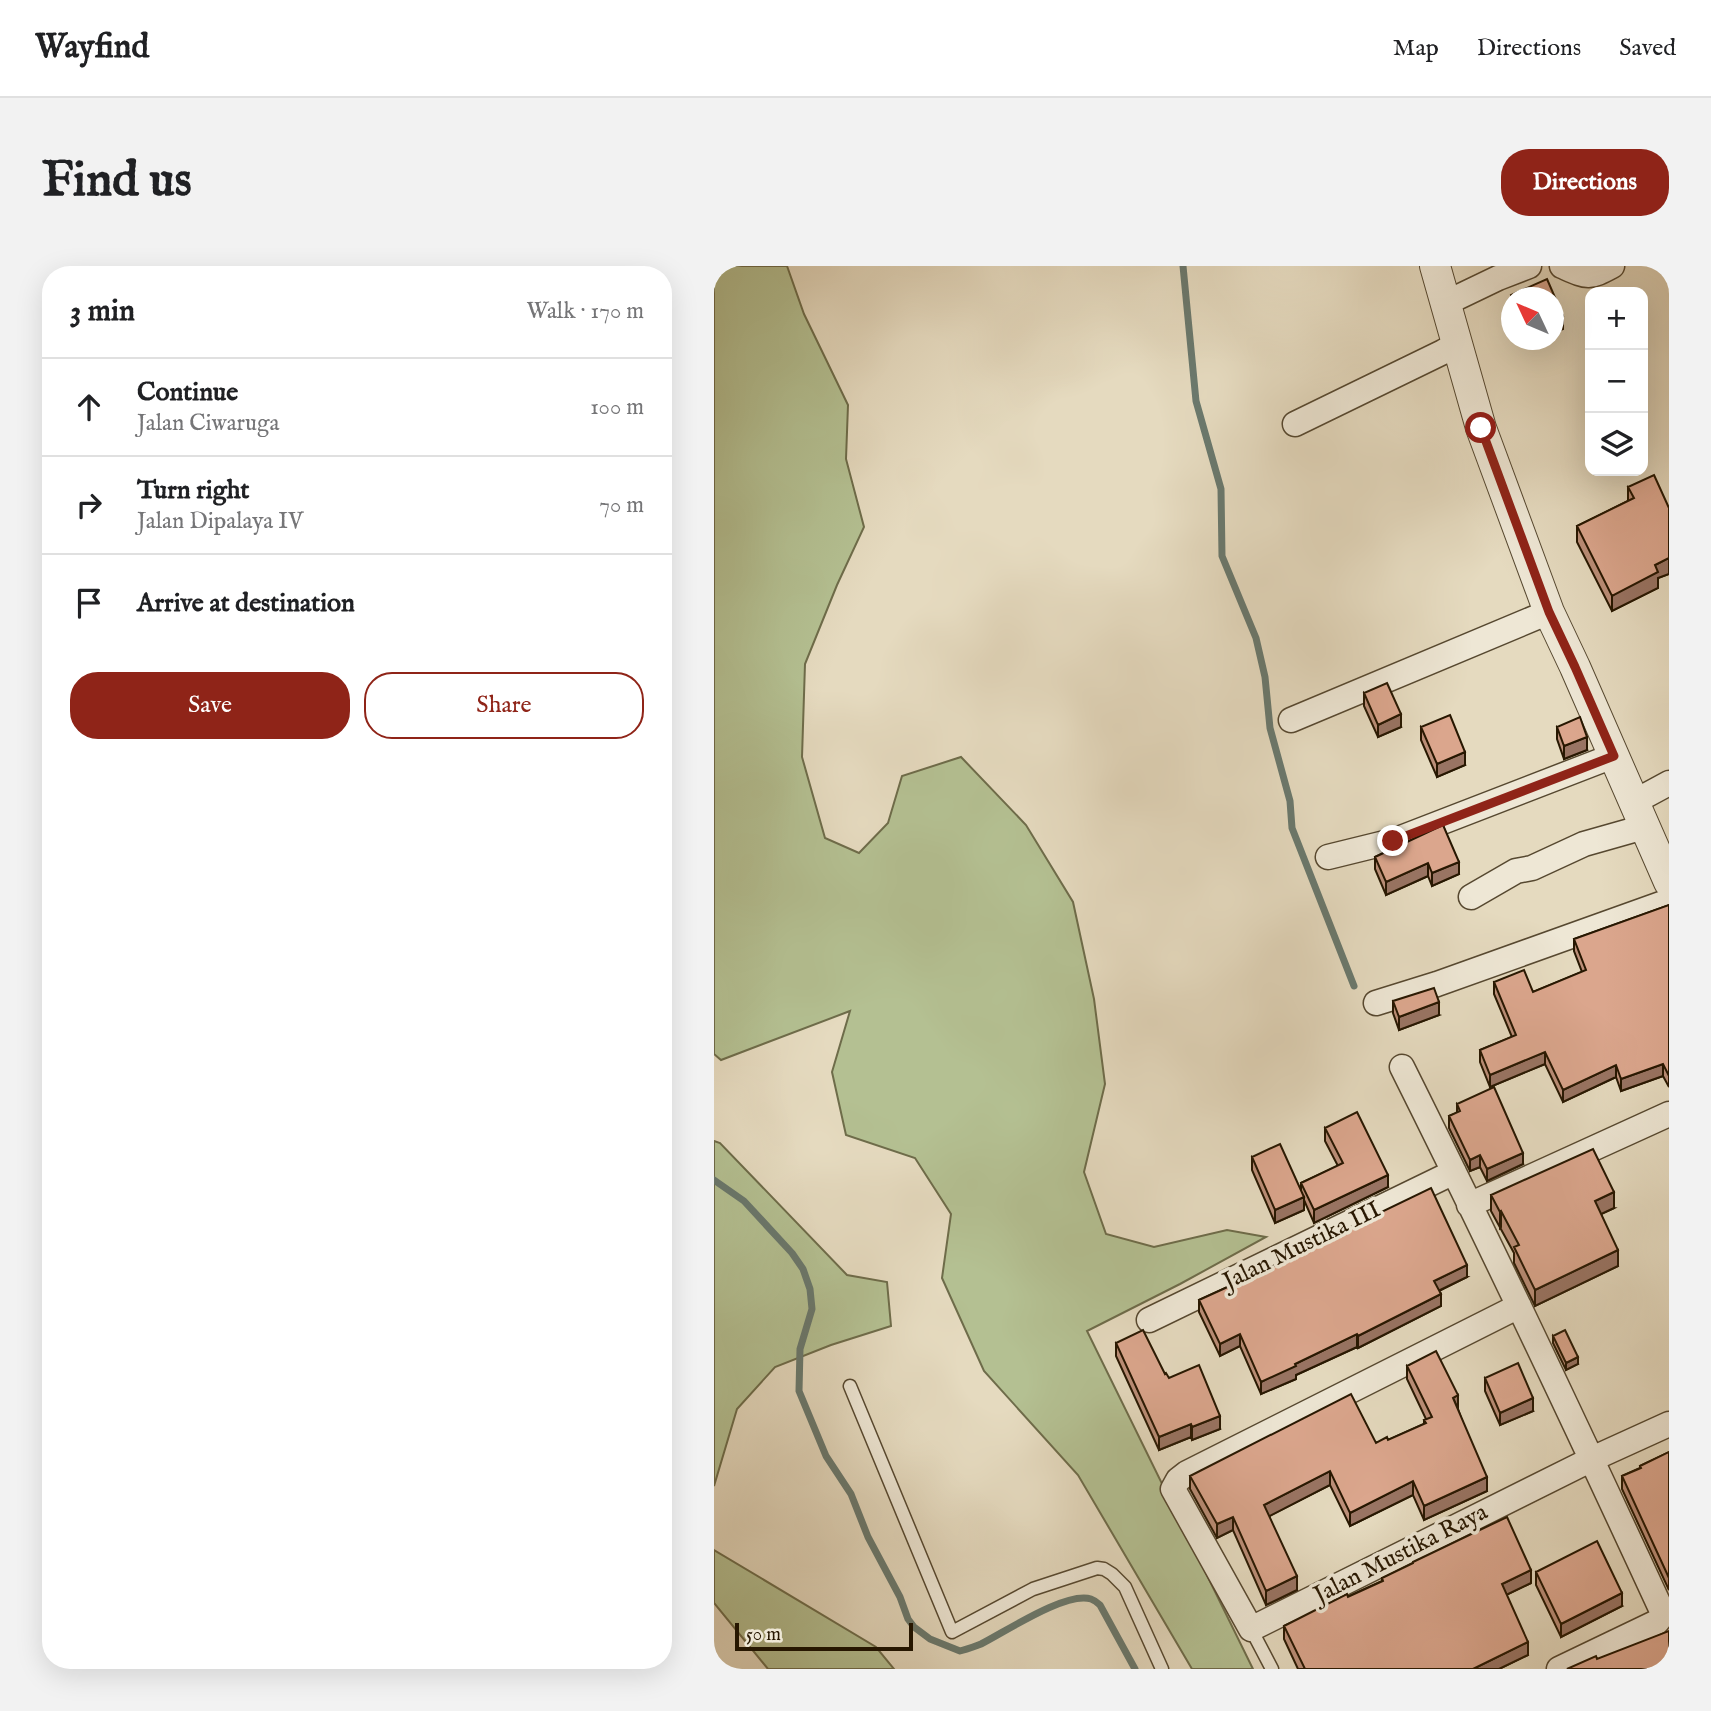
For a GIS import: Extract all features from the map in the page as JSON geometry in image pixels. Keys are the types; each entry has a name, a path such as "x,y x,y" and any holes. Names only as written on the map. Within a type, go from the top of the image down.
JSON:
{"street":[{"path":"1435,266 1481,428 1549,612 1669,881"},
{"path":"1446,303 1529,266"},
{"path":"1562,266 1583,275 1594,276 1612,266"},
{"path":"1295,424 1457,344"},
{"path":"1291,720 1549,612"},
{"path":"1328,857 1393,841 1614,756"},
{"path":"1471,897 1516,871 1532,868 1584,844 1639,814 1669,783"},
{"path":"1376,1003 1437,985 1669,901"},
{"path":"1402,1067 1592,1459 1662,1611 1657,1622 1559,1669"},
{"path":"1469,1205 1669,1114"},
{"name":"Jalan Mustika III","path":"1149,1320 1454,1172"},
{"path":"1251,1629 1173,1489 1178,1480 1187,1472 1519,1307"},
{"name":"Jalan Mustika Raya","path":"1251,1629 1592,1459 1669,1424"}],"lane":[{"path":"850,1387 952,1632 1032,1589 1097,1568 1104,1569 1125,1587 1162,1669"},
{"path":"1251,1629 1272,1669"}],"green space":[{"path":"714,266 787,266 804,314 848,405 846,459 864,527 805,664 802,757 825,838 859,853 888,823 902,776 961,757 1026,825 1073,902 1094,999 1105,1084 1084,1172 1106,1234 1154,1247 1227,1230 1266,1237 1087,1331 1253,1669 1192,1669 1078,1475 984,1371 942,1278 951,1214 915,1158 846,1135 832,1072 850,1011 721,1060 714,1054"},
{"path":"714,1141 720,1143 847,1275 887,1282 891,1326 775,1367 737,1409 714,1486"},
{"path":"714,1550 876,1647 894,1669 768,1669 714,1603"}],"building":[{"path":"1547,279 1550,287 1529,287"},
{"path":"1654,475 1669,508 1669,558 1655,565 1658,572 1612,596 1577,526 1634,498 1628,487"},
{"path":"1387,683 1401,714 1378,725 1364,693"},
{"path":"1450,715 1465,752 1437,764 1421,727"},
{"path":"1580,717 1587,737 1564,746 1557,727"},
{"path":"1443,825 1459,862 1432,873 1428,863 1386,882 1375,857"},
{"path":"1669,905 1669,1076 1663,1064 1621,1079 1616,1065 1563,1090 1545,1052 1490,1075 1480,1050 1516,1035 1494,982 1524,970 1533,992 1586,970 1574,939"},
{"path":"1434,988 1439,1002 1399,1017 1393,1001"},
{"path":"1494,1087 1523,1153 1487,1169 1480,1155 1470,1160 1449,1116 1460,1111 1457,1104"},
{"path":"1357,1112 1388,1175 1314,1210 1301,1183 1343,1163 1325,1128"},
{"path":"1280,1144 1304,1197 1275,1210 1252,1157"},
{"path":"1593,1149 1614,1192 1595,1201 1618,1250 1535,1290 1514,1247 1519,1245 1491,1195"},
{"path":"1431,1188 1467,1265 1434,1281 1441,1294 1261,1382 1240,1334 1220,1344 1199,1300 1285,1261 1284,1259"},
{"path":"1143,1330 1169,1378 1199,1365 1220,1416 1159,1437 1116,1343"},
{"path":"1565,1330 1578,1357 1566,1363 1553,1336"},
{"path":"1436,1351 1458,1395 1453,1398 1487,1477 1424,1506 1413,1481 1350,1513 1330,1471 1264,1505 1297,1576 1266,1591 1233,1517 1217,1524 1190,1476 1351,1394 1376,1443 1426,1423 1424,1420 1432,1417 1407,1366"},
{"path":"1518,1363 1533,1398 1500,1413 1485,1378"},
{"path":"1669,1452 1669,1578 1622,1476"},
{"path":"1507,1517 1531,1570 1502,1584 1528,1642 1473,1669 1305,1669 1284,1626 1347,1594 1348,1597 1383,1581 1382,1578 1413,1562"},
{"path":"1597,1541 1622,1593 1561,1624 1536,1572"},
{"path":"1669,1631 1669,1669 1567,1669 1596,1656 1597,1659"}],"waterway":[{"path":"1183,266 1196,401 1221,489 1222,556 1256,638 1265,677 1270,728 1290,801 1292,828 1354,986"},
{"path":"714,1180 744,1201 792,1253 803,1269 810,1289 812,1309 800,1349 799,1391 826,1456 851,1494 868,1537 914,1627 930,1639 960,1651 981,1644 1020,1622 1067,1601 1091,1599 1100,1605 1135,1669"}],"route":[{"path":"1393,841 1614,756 1549,612 1481,428"}]}
